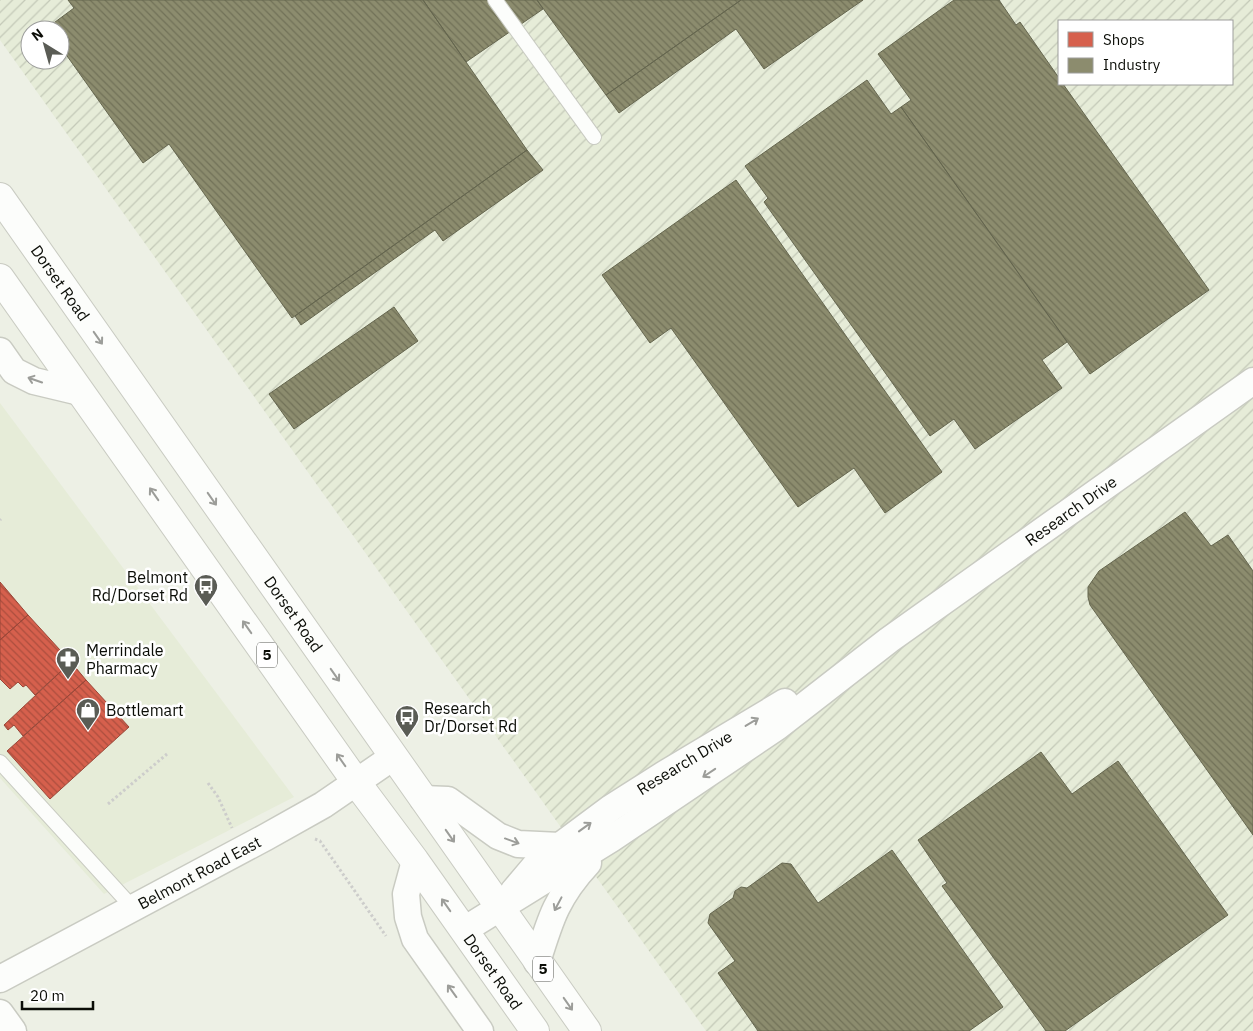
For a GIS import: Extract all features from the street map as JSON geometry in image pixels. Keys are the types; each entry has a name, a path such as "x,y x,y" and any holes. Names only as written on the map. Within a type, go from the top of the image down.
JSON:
{"main road":[{"name":"Dorset Road","path":"0,198 587,1031"},
{"name":"Dorset Road","path":"0,278 356,782 415,861 535,1031"},
{"path":"114,437 150,411"}],"street":[{"path":"0,351 14,371 34,381 80,392"},
{"name":"Research Drive","path":"464,930 611,839 777,727 888,640 1253,381"},
{"name":"Research Drive","path":"499,908 535,866 611,808 888,640"},
{"name":"Belmont Road East","path":"0,979 274,833 322,805 393,757"},
{"path":"424,798 448,800 498,836 518,844 560,846"},
{"path":"537,962 553,914 566,888 611,839"},
{"path":"415,861 406,894 408,916 414,939 480,1031"},
{"path":"0,1012 13,1031"}],"lane":[{"path":"495,0 594,138"},
{"path":"0,762 133,908"}],"path":[{"path":"108,804 168,754"},
{"path":"208,783 218,797 232,828"},
{"path":"312,838 320,841 392,944"}],"shaded area":[{"path":"0,0 1253,0 1253,1031 706,1031 21,70 70,70 70,20 20,20 20,68 0,40"},
{"path":"0,403 294,797 104,894 0,778"}],"building: Shops":[{"path":"0,582 28,615 0,640"},
{"path":"28,615 71,662 35,695 26,685 23,687 18,682 10,689 0,679 0,640"},
{"path":"71,662 86,680 23,736 14,725 8,730 4,725"},
{"path":"86,680 129,727 50,799 7,751"}],"building: Industry":[{"path":"68,0 423,0 527,150 292,318 169,144 143,163 70,60 70,20 58,20 74,8"},
{"path":"423,0 537,0 543,9 466,62"},
{"path":"537,0 741,0 606,95"},
{"path":"741,0 863,0 764,69 736,29 619,113 606,95"},
{"path":"954,0 999,0 1016,25 1020,22 1058,77 1058,85 1064,85 1209,290 1090,374 901,107 911,100 878,54"},
{"path":"867,80 891,114 901,107 1067,342 1042,360 1062,388 975,449 954,419 930,436 764,202 768,198 745,166"},
{"path":"527,150 543,170 443,241 435,230 301,325 295,316"},
{"path":"736,180 942,472 885,513 854,468 798,507 671,328 650,343 602,275"},
{"path":"394,307 418,341 294,429 269,394"},
{"path":"1185,512 1211,546 1228,535 1253,571 1253,835 1090,605 1088,597 1088,587 1099,571"},
{"path":"1041,752 1072,794 1118,761 1228,915 1065,1031 1046,1031 942,886 947,883 918,840"},
{"path":"892,850 1003,1007 969,1031 758,1031 718,973 735,961 708,923 710,914 733,898 735,891 741,887 747,888 782,863 791,864 818,903"}],"place":[{"name":"Belmont Rd/Dorset Rd","path":"206,607"},
{"name":"Merrindale Pharmacy","path":"68,680"},
{"name":"Bottlemart","path":"88,731"},
{"name":"Research Dr/Dorset Rd","path":"407,738"}]}
